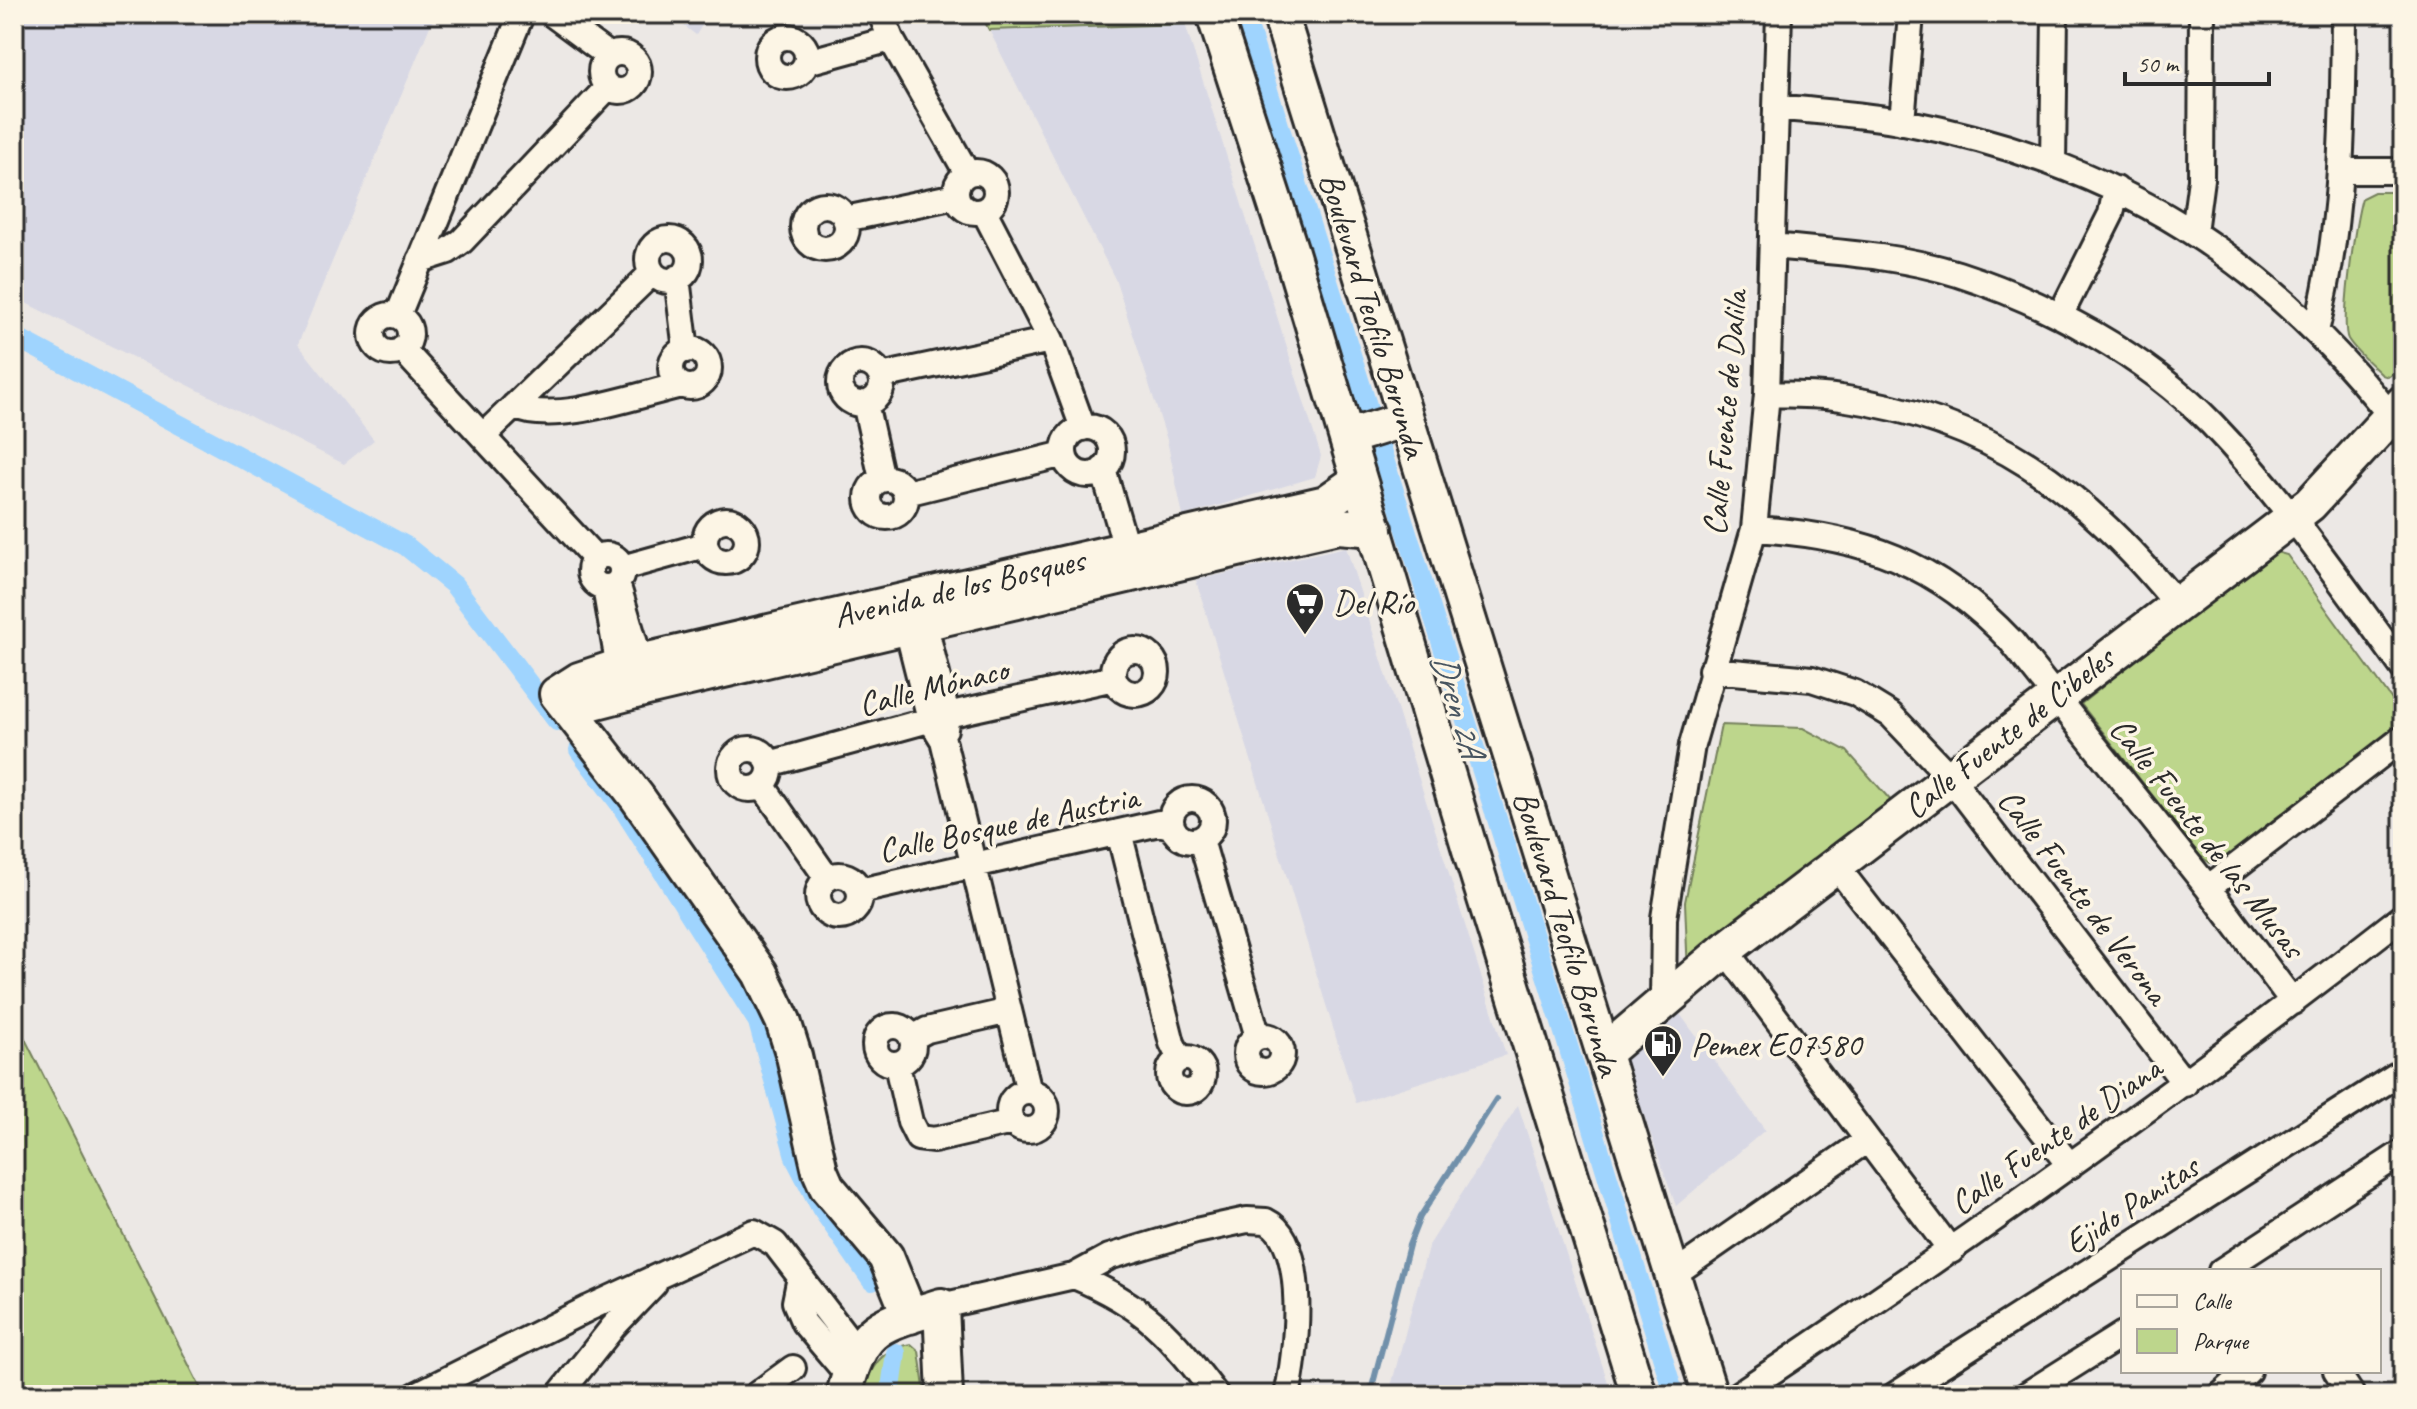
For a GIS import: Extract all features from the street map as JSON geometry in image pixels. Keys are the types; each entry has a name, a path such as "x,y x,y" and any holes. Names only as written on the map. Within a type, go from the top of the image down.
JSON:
{"street":[{"path":"398,315 516,17 532,23 545,14"},
{"path":"552,14 609,56"},
{"path":"792,37 800,14"},
{"path":"881,14 891,39 967,173"},
{"name":"Boulevard Teofilo Borunda","path":"1214,14 1376,428 1605,1052 1710,1395"},
{"name":"Boulevard Teofilo Borunda","path":"1280,14 1376,428 1359,480 1639,1395"},
{"name":"Calle Fuente de Dalila","path":"1663,1001 1664,918 1692,745 1711,670 1754,529 1767,394 1779,14"},
{"path":"1902,122 1911,14"},
{"path":"2053,163 2055,14"},
{"path":"2194,232 2201,179 2202,14"},
{"path":"2316,331 2337,227 2343,171 2344,14"},
{"path":"792,37 804,47 807,62"},
{"path":"792,37 772,43 767,64 777,75 792,77 799,74 807,62 891,39"},
{"path":"621,53 632,57 639,74 630,88 619,91 608,87 601,71 609,56 621,53"},
{"path":"420,260 435,257 462,241 608,87"},
{"path":"1777,107 1902,122 1968,136 2053,163 2116,189 2194,232 2285,299 2399,417"},
{"path":"2343,171 2403,171"},
{"path":"967,173 986,174 994,183 994,201 984,211 967,210 956,196 958,182 967,173"},
{"path":"2060,316 2111,214 2116,189"},
{"path":"845,219 956,196"},
{"path":"984,211 1051,340 1083,428"},
{"path":"670,239 682,244 689,256 687,269 677,278 664,280 652,273 648,260 652,247 670,239"},
{"path":"1772,246 1877,257 1957,273 2060,316 2149,372 2210,422 2293,515 2403,668"},
{"path":"483,436 652,273"},
{"path":"514,406 525,412 551,414 681,385 699,385 709,371 703,354 686,350 677,278"},
{"path":"387,314 398,315 407,323 410,334 402,349 386,352 376,346 372,336 377,320 387,314"},
{"path":"881,376 1051,340"},
{"path":"402,349 596,559 611,556 633,678"},
{"path":"857,362 871,365 881,376 879,393 865,403 845,397 841,376 857,362"},
{"path":"1767,394 1840,398 1927,418 1986,440 2056,481 2115,534 2176,603"},
{"path":"865,403 882,479"},
{"name":"Calle Fuente de Cibeles","path":"1605,1052 1725,950 2176,603 2310,504 2399,417"},
{"path":"1083,428 1098,429 1109,440 1111,456 1098,472 1074,470 1064,454 1070,435 1083,428"},
{"path":"906,493 1064,454"},
{"path":"1098,472 1120,555"},
{"path":"882,479 899,483 906,493 905,507 895,516 875,513 868,494 882,479"},
{"name":"Avenida de los Bosques","path":"925,1311 886,1257 827,1187 820,1171 794,1056 779,1011 760,973 637,797 564,703 579,680 633,678 912,613 1120,555 1326,503 1359,480"},
{"name":"Avenida de los Bosques","path":"1120,555 1338,526 1375,529"},
{"name":"Calle Fuente de las Musas","path":"1754,529 1805,532 1850,541 1894,555 1941,579 1981,608 2208,888 2293,1002"},
{"path":"615,580 705,545"},
{"path":"897,1065 910,1122 918,1138 934,1140 1012,1122 1031,1130 1046,1118 1045,1101 1029,1092 912,613"},
{"name":"Calle Fuente de Verona","path":"1711,670 1812,679 1855,693 1891,715 1950,777 2185,1084"},
{"name":"Calle Mónaco","path":"827,878 765,774 938,717 1114,678"},
{"path":"2208,888 2403,738"},
{"path":"1201,801 1210,808 1214,823 1201,840 1181,839 1171,826 1172,814 1181,802 1201,801"},
{"name":"Calle Bosque de Austria","path":"860,891 1159,823 1171,826"},
{"path":"1119,832 1172,1043 1180,1059 1192,1058 1203,1072 1247,1062"},
{"path":"1201,840 1258,1037"},
{"path":"1836,866 2070,1166"},
{"path":"843,875 851,878 860,891 855,911 842,917 828,914 818,896 827,878 843,875"},
{"name":"Calle Fuente de Diana","path":"1737,1395 1951,1251 2185,1084 2403,916"},
{"path":"1725,950 1951,1251"},
{"path":"912,1038 927,1030 1009,1011"},
{"path":"897,1065 879,1058 876,1039 884,1028 897,1026 912,1038"},
{"path":"1258,1037 1276,1040 1282,1051 1281,1062 1267,1073 1255,1071 1247,1062 1247,1047 1258,1037"},
{"path":"897,1065 911,1055 912,1038"},
{"name":"Ejido Panitas","path":"1895,1395 2403,1071"},
{"path":"1674,1274 1867,1140"},
{"path":"2224,1269 2403,1152"},
{"path":"850,1374 878,1326 925,1311 1074,1276 1109,1257 1196,1231 1258,1219 1272,1224 1283,1238 1288,1255 1298,1321 1296,1357 1287,1395"},
{"path":"416,1395 754,1232 775,1244 815,1292 850,1374"},
{"path":"559,1395 613,1327 664,1274"},
{"path":"1074,1276 1115,1293 1149,1317 1172,1337 1216,1395"},
{"path":"925,1311 945,1395"},
{"path":"2026,1395 2121,1335"},
{"path":"756,1395 793,1368"},
{"path":"2221,1395 2246,1373"},
{"path":"2337,1373 2352,1395"}],"shaded area":[{"path":"14,14 435,14 298,344 374,440 344,464 14,297"},
{"path":"669,14 709,14 696,35"},
{"path":"1185,24 1321,456 1315,477 1183,516 1167,440 1116,281 989,30"},
{"path":"1346,547 1506,1055 1356,1103 1196,580"},
{"path":"1677,1010 1765,1130 1676,1206 1622,1053"},
{"path":"1518,1105 1612,1395 1459,1395 1390,1390 1428,1247"}],"green space":[{"path":"981,14 1182,14 1185,24 989,30"},
{"path":"2374,192 2403,192 2403,366 2388,377 2355,349 2346,329 2359,209 2362,198"},
{"path":"2276,552 2287,555 2400,711 2396,727 2222,860 2210,863 2199,855 2081,704 2268,554"},
{"path":"1721,725 1803,728 1847,751 1892,802 1688,975 1685,902"},
{"path":"14,1017 204,1395 14,1395"},
{"path":"911,1344 919,1351 925,1395 862,1395 878,1361 892,1350"}],"waterway":[{"name":"Dren 2A","path":"1244,14 1558,1013 1674,1395"},
{"path":"14,336 406,546 454,585 557,721"},
{"path":"579,750 620,804 758,1022 796,1160 821,1208 872,1281"},
{"path":"1370,1395 1409,1245 1420,1217 1496,1099"},
{"path":"890,1395 896,1353"}],"place":[{"name":"Del Río","path":"1305,636"},
{"name":"Pemex E07580","path":"1663,1078"}]}
